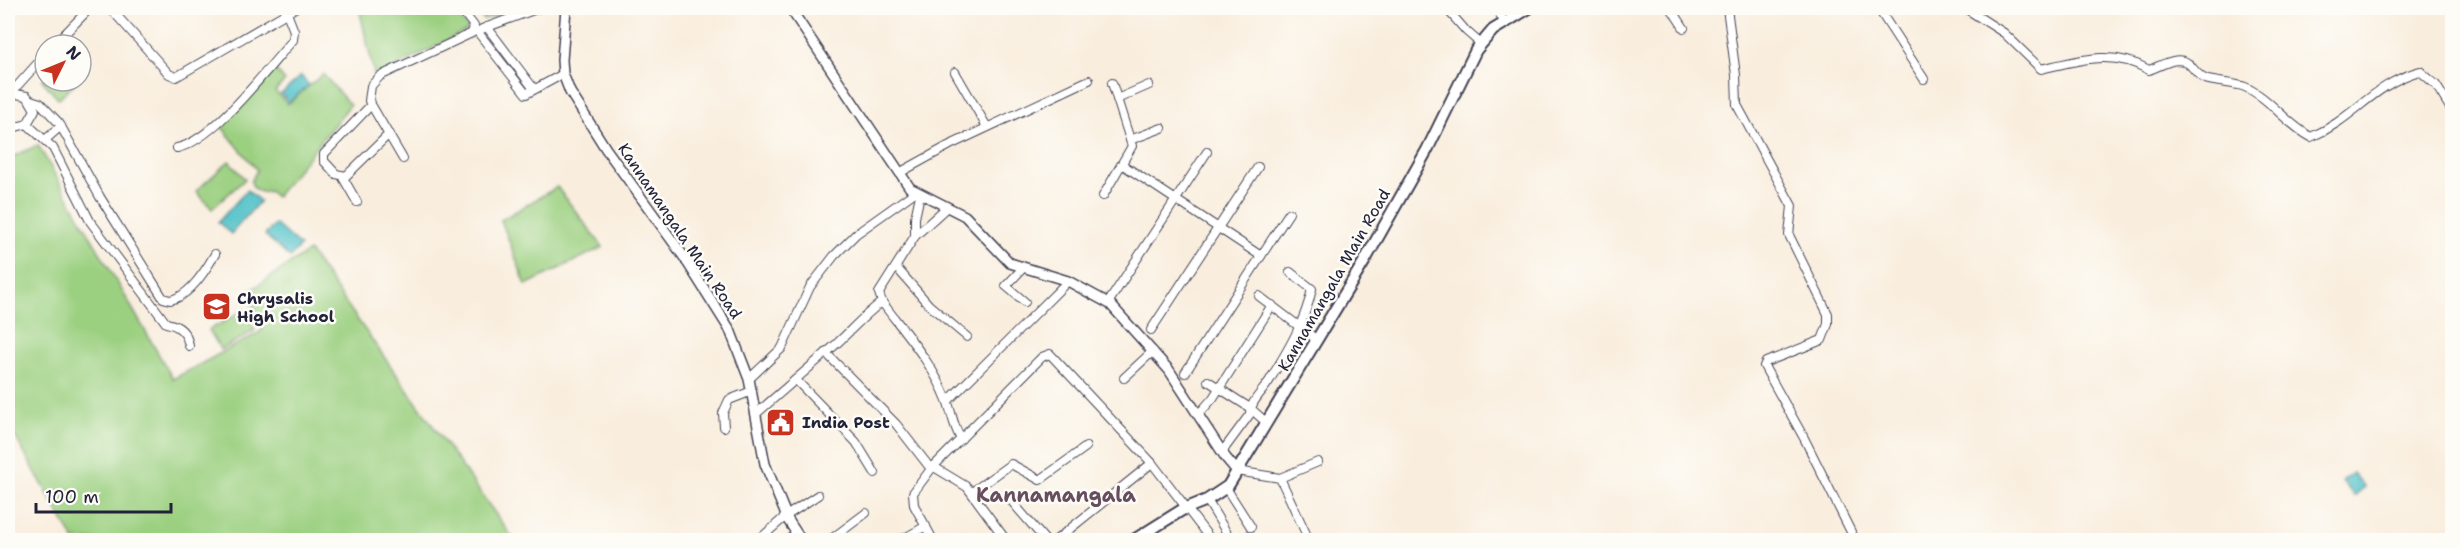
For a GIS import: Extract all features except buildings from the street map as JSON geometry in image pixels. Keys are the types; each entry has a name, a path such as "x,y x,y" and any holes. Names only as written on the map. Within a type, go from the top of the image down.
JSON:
{"main road":[{"name":"Kannamangala Main Road","path":"1134,540 1187,507 1207,500 1226,488 1317,340 1427,150 1481,44 1493,30 1529,8"}],"street":[{"path":"66,33 90,8"},
{"path":"110,8 169,74 176,77 285,11 295,8"},
{"path":"460,8 474,26 475,32 525,93 563,74"},
{"path":"403,159 371,105 369,91 380,76 475,32 539,8"},
{"name":"Kannamangala Main Road","path":"566,8 563,74 575,100 606,149 684,257 730,330 749,379 765,464 786,516 799,536"},
{"path":"790,8 901,172 918,193 965,216 1004,258 1023,268 1068,281 1108,303 1153,351 1237,471 1280,478 1317,462"},
{"path":"1446,8 1459,25 1481,44"},
{"path":"1496,8 1505,23"},
{"path":"1671,8 1684,28"},
{"path":"1726,8 1737,105 1792,206 1789,235 1828,314 1828,324 1822,340 1766,362 1764,366 1804,438 1855,540"},
{"path":"1878,8 1924,79"},
{"path":"1965,8 2004,33 2041,69 2097,57 2133,60 2149,70 2179,59 2186,61 2201,77 2224,85 2244,86 2265,100 2295,129 2311,137 2334,127 2388,82 2420,71 2436,85 2452,111"},
{"path":"177,148 189,146 210,131 293,40 292,27 285,11"},
{"path":"487,27 534,89"},
{"path":"9,94 33,68"},
{"path":"955,72 987,128"},
{"path":"901,172 1089,80"},
{"path":"1103,196 1132,146 1112,83"},
{"path":"1117,99 1149,85"},
{"path":"9,94 22,93 40,103 61,126 100,197 163,298 170,300 180,297 206,270 215,254"},
{"path":"8,124 16,127 27,124 34,110 31,99"},
{"path":"371,105 322,157 336,174 342,176 350,174 389,134"},
{"path":"27,124 53,148 90,221 166,323 177,326 184,333 189,346"},
{"path":"45,140 61,126"},
{"path":"1130,140 1162,128"},
{"path":"1108,303 1207,152"},
{"path":"1123,165 1261,256"},
{"path":"1151,330 1258,167"},
{"path":"342,176 357,202"},
{"path":"749,379 782,348 810,287 834,256 856,234 918,193"},
{"path":"915,236 918,193"},
{"path":"947,207 915,236 879,289 882,302 927,362 948,401 954,427 961,439"},
{"path":"1185,373 1289,213"},
{"path":"896,267 929,305 967,337"},
{"path":"1023,268 1006,286 1025,302"},
{"path":"1222,452 1250,414 1250,408 1270,381 1309,310 1312,290 1290,272"},
{"path":"948,401 1068,281"},
{"path":"1259,296 1317,340"},
{"path":"757,413 846,337 867,312 882,302"},
{"path":"1198,415 1219,388 1272,305"},
{"path":"1124,378 1153,351"},
{"path":"826,353 896,424 933,468 954,477 972,492 980,507 1006,540"},
{"path":"933,540 914,505 913,493 961,439 1042,357 1050,354 1059,360 1152,463 1211,540"},
{"path":"796,380 856,442 875,472"},
{"path":"1208,381 1250,408 1267,423"},
{"path":"724,427 723,413 729,400 752,391"},
{"path":"972,492 1011,464 1040,480 1086,447"},
{"path":"1056,540 1152,463"},
{"path":"1280,478 1309,540"},
{"path":"1226,488 1251,527"},
{"path":"762,537 786,516 818,495"},
{"path":"1008,497 1045,540"},
{"path":"1207,500 1231,540"},
{"path":"830,540 866,513"},
{"path":"901,540 926,526"},
{"path":"788,540 799,536"}],"green space":[{"path":"359,8 453,8 469,29 375,78"},
{"path":"473,8 520,8 484,20"},
{"path":"275,69 285,81 275,91 288,104 323,74 350,105 276,197 269,191 260,192 253,187 251,181 257,170 221,126"},
{"path":"53,93 65,93 58,99"},
{"path":"38,145 173,379 262,331 248,292 309,251 514,540 74,540 8,424 8,159"},
{"path":"229,161 245,179 212,209 196,191"},
{"path":"557,187 603,247 526,285 501,220"},
{"path":"244,310 255,330 221,350 209,330"}],"water":[{"path":"301,76 309,85 289,102 281,94"},
{"path":"247,190 260,201 231,234 218,222"},
{"path":"275,224 300,246 290,258 265,235"},
{"path":"2353,473 2365,487 2354,496 2342,481"}],"place":[{"name":"Chrysalis High School","path":"216,307"},
{"name":"India Post","path":"781,422"}],"district":[{"name":"Kannamangala","path":"1056,495"}]}
